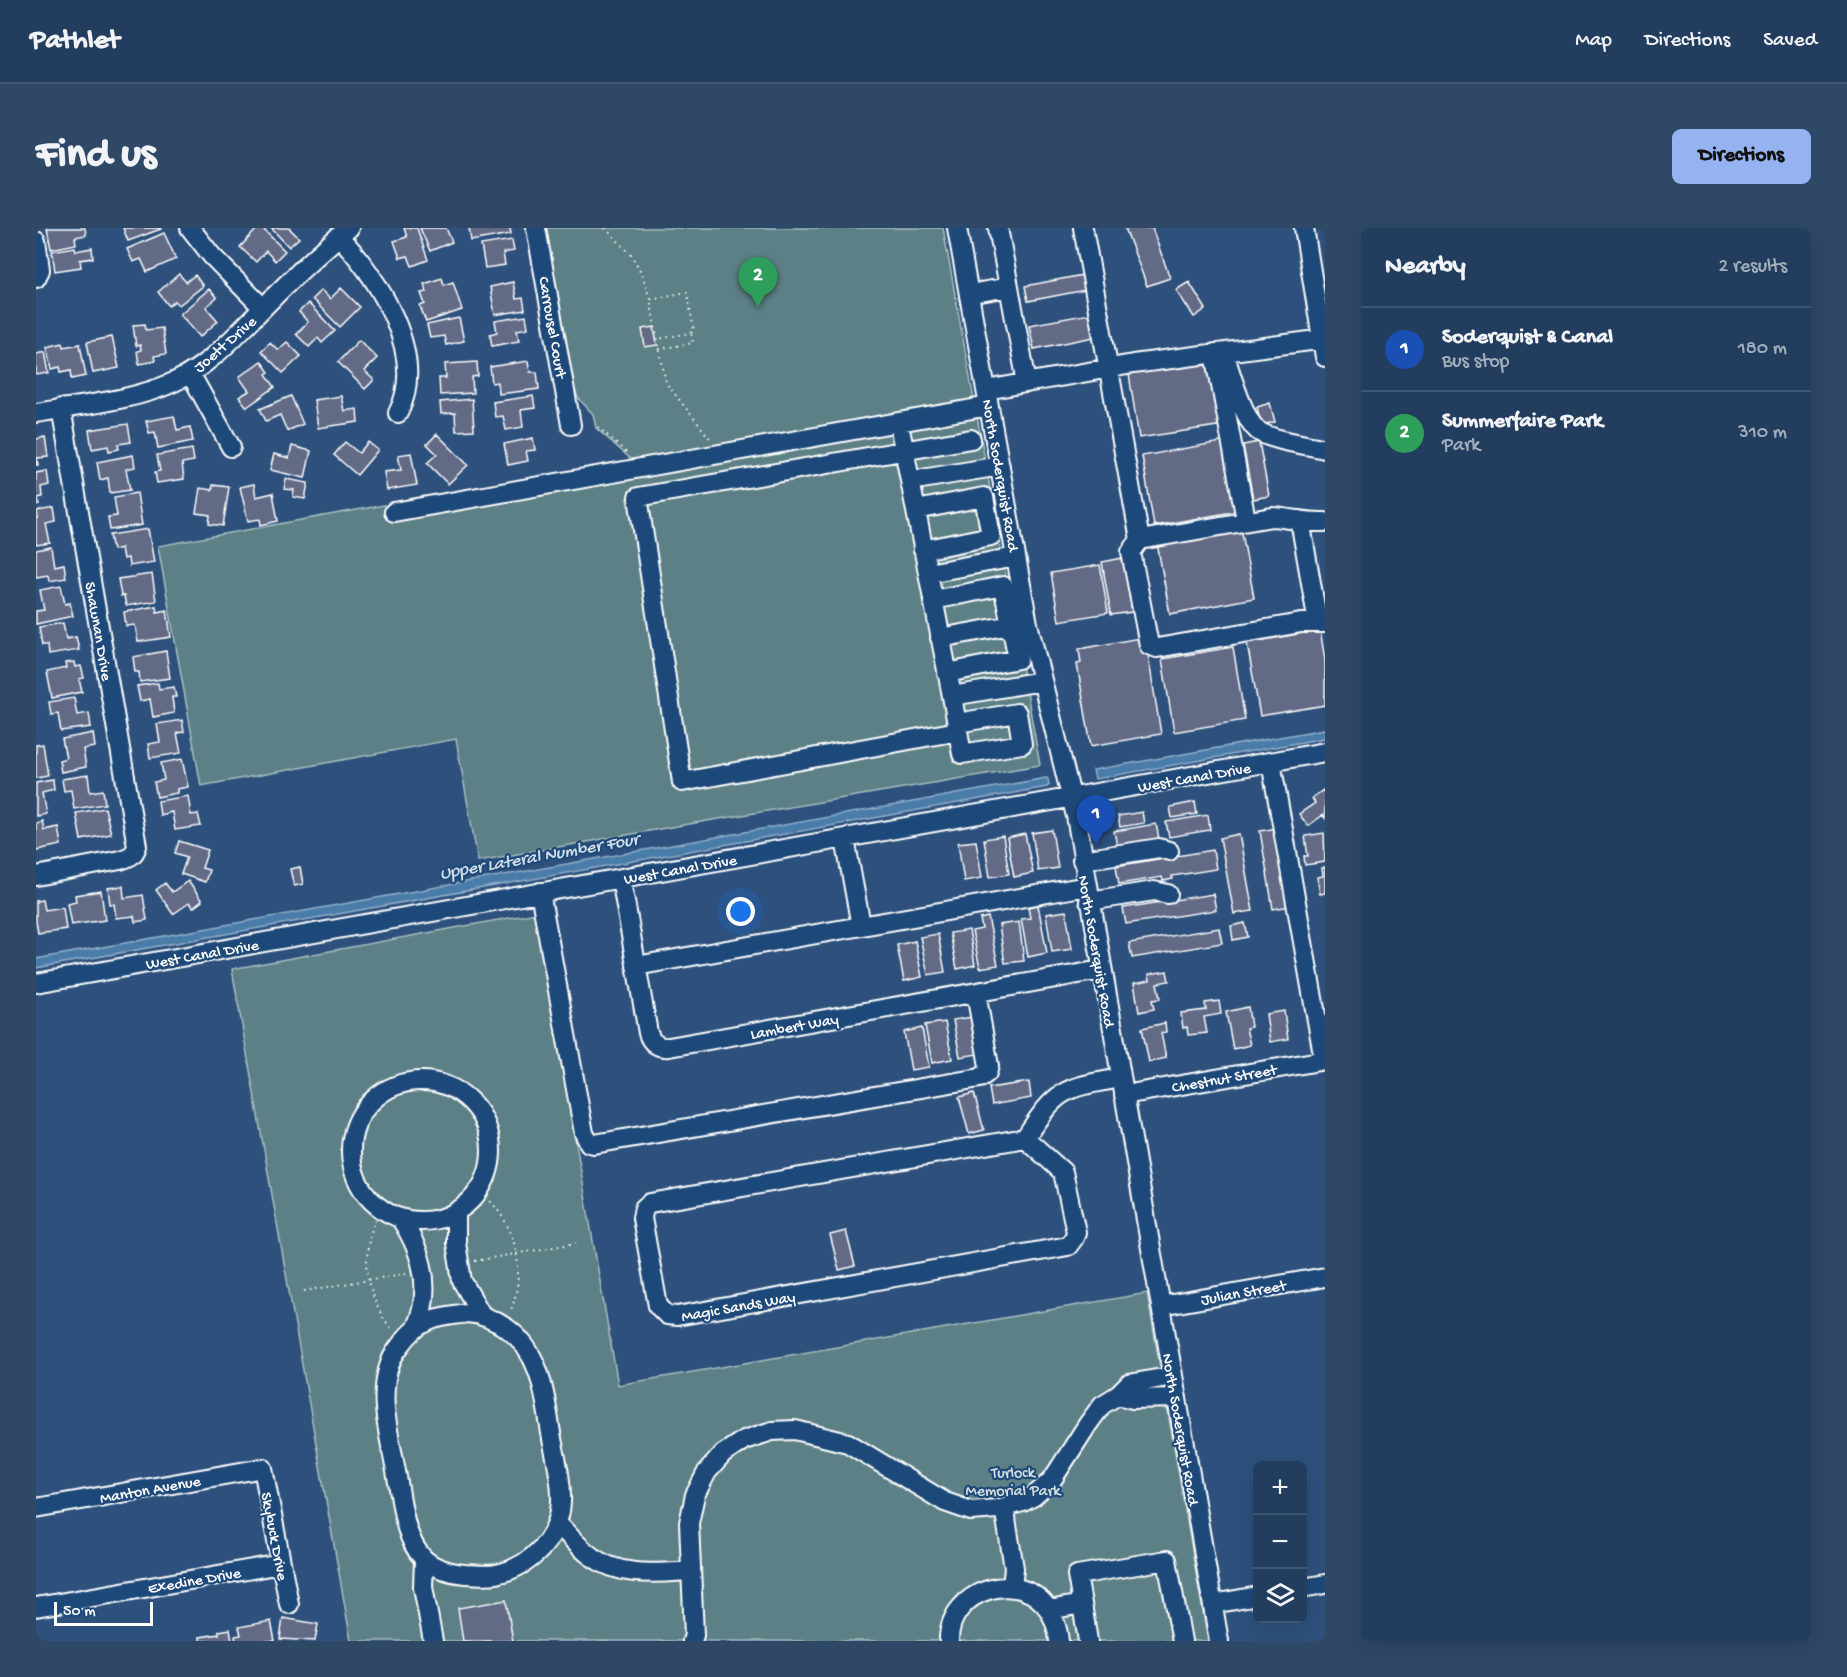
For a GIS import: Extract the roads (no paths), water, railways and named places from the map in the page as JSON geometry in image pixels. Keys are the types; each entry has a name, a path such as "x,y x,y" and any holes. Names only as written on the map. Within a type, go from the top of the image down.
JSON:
{"street":[{"path":"190,228 212,256 263,308"},
{"name":"Carrousel Court","path":"536,228 571,425"},
{"name":"North Soderquist Road","path":"957,228 1028,624 1072,798 1219,1641"},
{"path":"998,228 1027,383"},
{"path":"1083,228 1140,540"},
{"path":"394,512 633,469 988,398 1027,383 1109,368 1219,352 1324,345 1304,228"},
{"path":"344,232 393,317 403,343 408,365 408,382 405,399 398,413"},
{"name":"Joett Drive","path":"36,413 135,395 156,389 190,374 231,342 263,308 344,232"},
{"path":"36,241 40,270 36,278"},
{"path":"969,294 1009,287"},
{"path":"1219,352 1248,417 1257,430 1267,436 1325,449"},
{"path":"1219,352 1246,520"},
{"path":"190,374 231,447"},
{"name":"Shawnan Drive","path":"36,876 120,860 135,853 137,846 62,408"},
{"path":"638,497 903,442 971,439"},
{"path":"633,469 682,782 958,727 903,442"},
{"path":"910,481 1000,466"},
{"path":"916,510 984,497 990,536 923,550"},
{"path":"1300,520 1322,623 1301,623 1157,648 1149,645 1131,552 1140,540 1272,517 1300,520 1314,523 1325,522"},
{"path":"928,573 1016,557"},
{"path":"933,600 1003,586 1018,659 947,673"},
{"path":"940,638 1011,626"},
{"path":"951,696 1042,681"},
{"name":"West Canal Drive","path":"36,983 1325,752"},
{"path":"1271,762 1324,1060"},
{"path":"845,839 861,926"},
{"path":"1083,860 1159,848 1169,851"},
{"name":"Lambert Way","path":"621,878 649,1036 654,1044 661,1047 1101,970"},
{"path":"636,966 861,926 1088,893 1154,891 1168,894"},
{"path":"540,892 584,1133 589,1143 594,1144 980,1078 987,1073 989,1066 976,993"},
{"name":"Chestnut Street","path":"1122,1086 1324,1060"},
{"path":"429,1081 449,1086 467,1096 480,1112 489,1131 492,1151 489,1172 479,1191 456,1212 429,1221 400,1218 381,1209 366,1195 356,1177 351,1157 352,1136 359,1117 372,1100 388,1088 408,1082 429,1081"},
{"path":"1025,1138 1047,1106 1065,1091 1077,1086 1122,1086"},
{"name":"Magic Sands Way","path":"1025,1138 1060,1168 1065,1176 1076,1232 1068,1246 677,1316 667,1315 658,1306 642,1218 644,1208 650,1203 1025,1138"},
{"path":"456,1212 456,1243 462,1281 481,1314"},
{"path":"400,1218 417,1248 424,1272 423,1312 416,1327 391,1359 385,1380 385,1409 408,1532 415,1548 424,1560 441,1569 459,1573 496,1574 514,1568 530,1559 547,1543 558,1523 561,1502 560,1479 542,1381 534,1358 520,1338 481,1314 450,1315 432,1319 416,1327"},
{"name":"Julian Street","path":"1161,1306 1325,1277"},
{"path":"692,1641 694,1635 689,1523 695,1495 707,1472 723,1454 744,1440 772,1431 795,1430 848,1443 945,1502 971,1511 1004,1507 1023,1502 1034,1496 1052,1480 1102,1405 1130,1384 1173,1376"},
{"path":"1118,1395 1133,1399 1177,1398"},
{"name":"Manton Avenue","path":"36,1508 263,1467"},
{"name":"Skybuck Drive","path":"263,1467 289,1604"},
{"path":"1004,1507 1014,1568 1012,1587"},
{"path":"558,1523 591,1556 612,1568 634,1573 691,1571"},
{"path":"424,1560 423,1587 433,1641"},
{"path":"1088,1641 1077,1575 1167,1560 1182,1641"},
{"name":"Exedine Drive","path":"36,1607 281,1564"},
{"path":"1307,1587 1325,1584"},
{"path":"949,1641 953,1620 962,1605 976,1594 992,1587 1012,1587 1025,1590 1039,1599 1049,1610 1057,1626 1059,1641"},
{"path":"1213,1604 1253,1597"},
{"path":"1049,1610 1082,1604"}],"water":[{"path":"1325,729 1325,738 1095,779 1093,770"},
{"path":"1046,778 1049,785 1047,787 36,968 36,959"}],"place":[{"name":"Summerfaire Park","path":"758,307"},
{"name":"Soderquist & Canal","path":"1096,845"}],"water label":[{"name":"Upper Lateral Number Four","path":"539,855"}],"park label":[{"name":"Turlock Memorial Park","path":"1013,1480"}]}
